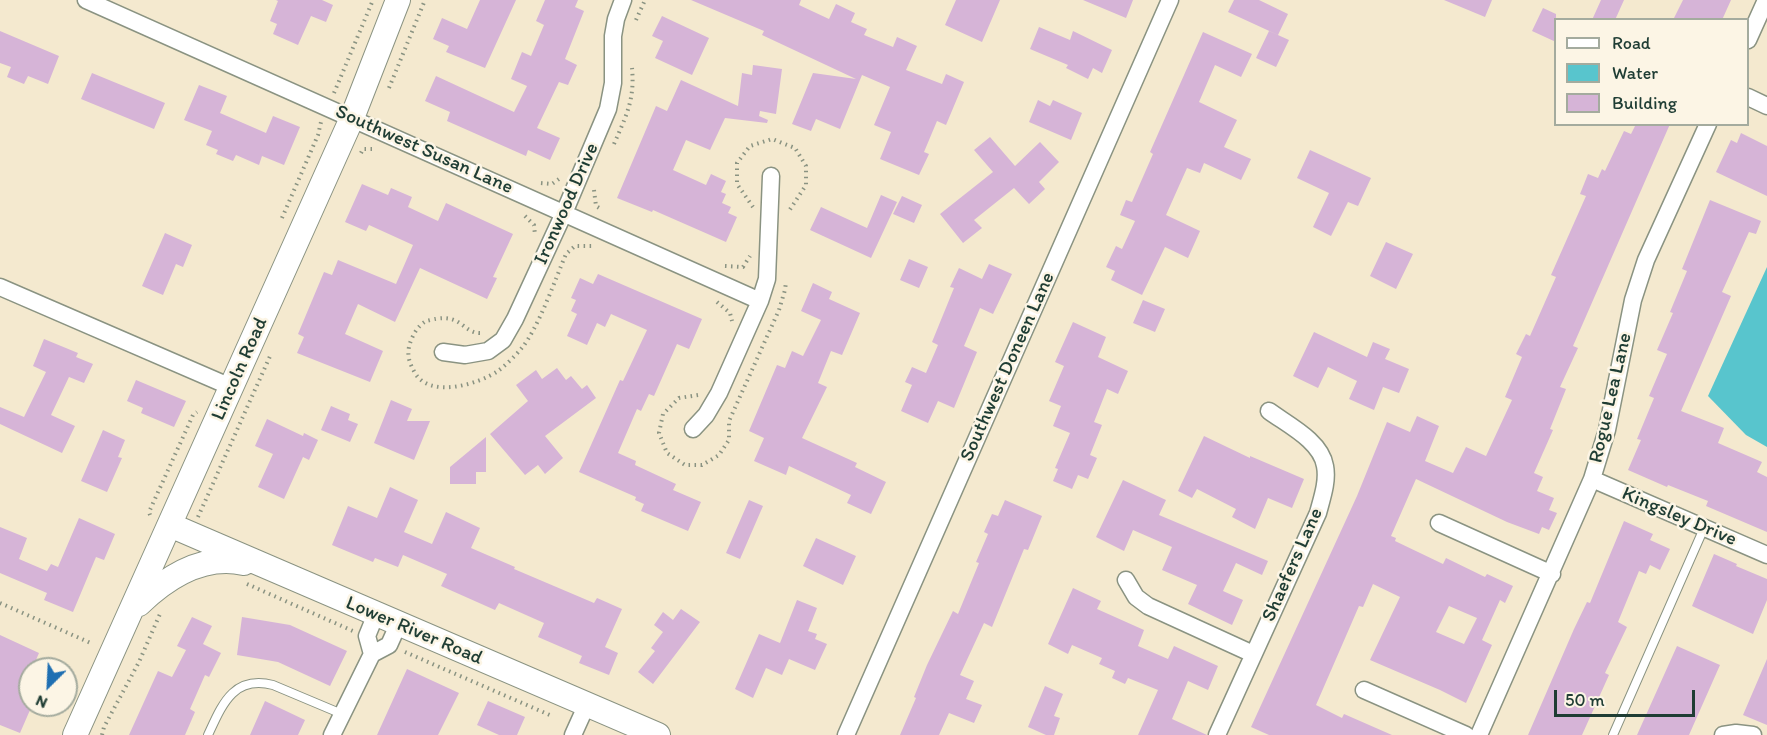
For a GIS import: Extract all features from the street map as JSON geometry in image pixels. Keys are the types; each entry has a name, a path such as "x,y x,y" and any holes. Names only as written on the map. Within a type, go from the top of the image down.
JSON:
{"street":[{"name":"Southwest Susan Lane","path":"86,0 760,301"},
{"name":"Lincoln Road","path":"75,735 352,118 398,0"},
{"name":"Ironwood Drive","path":"443,352 465,355 488,351 503,340 515,319 564,213 608,109 613,83 613,36 623,0"},
{"name":"Southwest Doneen Lane","path":"846,735 1170,0"},
{"path":"1749,38 1766,0"},
{"path":"1749,98 1767,106"},
{"name":"Rogue Lea Lane","path":"1479,735 1592,479 1607,430 1633,300 1643,270 1674,197 1707,126"},
{"path":"693,429 706,416 719,393 760,301 767,279 771,176"},
{"path":"0,287 231,387"},
{"name":"Shaefers Lane","path":"1217,735 1318,513 1324,488 1325,466 1319,450 1269,411"},
{"name":"Kingsley Drive","path":"1592,479 1767,555"},
{"path":"1439,523 1551,574"},
{"name":"Lower River Road","path":"170,525 658,735"},
{"path":"130,612 155,588 194,566 232,560 270,569"},
{"path":"1126,580 1136,597 1148,606 1180,623 1253,654"},
{"path":"372,654 367,636 376,614"},
{"path":"332,735 372,654 389,645 398,625"},
{"path":"1364,690 1466,735"},
{"path":"573,735 587,704"},
{"path":"1723,735 1736,733 1753,735"}],"lane":[{"path":"1613,735 1704,528"},
{"path":"208,735 223,703 230,694 251,684 263,682 342,714"}],"path":[{"path":"385,96 425,0"},
{"path":"536,182 552,184 561,177"},
{"path":"0,603 94,644"}],"water":[{"path":"1767,267 1767,447 1746,435 1708,396"}],"building":[{"path":"276,0 322,0 333,5 326,22 311,16 298,45 273,34 277,24 270,21 278,1"},
{"path":"480,0 516,0 485,68 446,52 449,46 433,39 442,18 467,29"},
{"path":"545,0 578,0 575,7 584,11 565,59 577,65 568,85 559,82 537,128 560,138 550,160 528,150 526,156 447,121 450,112 425,101 436,76 514,112 527,86 511,79 522,52 531,56 544,25 536,21"},
{"path":"691,0 801,0 799,5 829,19 836,4 855,13 851,22 867,29 864,35 893,47 897,37 917,46 906,70 942,84 946,74 964,82 946,125 937,121 924,152 929,154 919,175 880,159 891,132 874,125 890,87 862,75 840,129 816,119 811,131 792,124 813,73 856,79 762,35 764,31"},
{"path":"956,0 1000,0 982,42 945,25"},
{"path":"1083,0 1133,0 1126,18"},
{"path":"1234,0 1259,0 1288,14 1278,35 1228,12"},
{"path":"1444,0 1492,0 1485,17"},
{"path":"1601,0 1624,0 1616,18 1593,18"},
{"path":"1683,0 1731,0 1723,18 1674,18"},
{"path":"1543,8 1556,14 1554,41 1532,31"},
{"path":"662,16 709,38 692,75 655,58 663,41 652,36"},
{"path":"1039,27 1070,40 1073,31 1112,50 1102,73 1093,68 1088,79 1066,68 1068,65 1030,49"},
{"path":"0,31 59,56 48,84 28,76 24,84 7,77 11,67 0,63"},
{"path":"1269,31 1289,40 1276,67 1256,58"},
{"path":"1203,32 1252,54 1241,77 1215,65 1199,102 1237,120 1224,147 1251,159 1241,180 1204,163 1200,173 1187,168 1166,215 1200,231 1188,258 1165,247 1142,295 1111,280 1115,271 1106,267 1116,246 1122,249 1135,221 1120,215 1126,200 1132,202 1153,154 1150,152"},
{"path":"753,65 782,69 776,114 760,111 759,116 768,120 767,123 725,118 710,150 686,140 673,170 706,185 711,174 726,181 721,192 726,194 722,203 731,207 728,213 737,217 726,242 653,210 652,212 617,198 656,106 667,111 681,80 738,106 742,73 752,75"},
{"path":"92,73 165,103 154,129 81,99"},
{"path":"199,85 227,96 220,113 266,133 273,116 300,127 284,165 262,156 259,165 236,155 233,161 216,154 218,150 206,145 212,131 184,120"},
{"path":"1038,100 1050,106 1053,100 1082,113 1071,140 1029,122"},
{"path":"1635,126 1669,126 1573,346 1578,348 1560,387 1566,389 1550,429 1553,430 1534,473 1543,477 1537,491 1554,498 1549,510 1557,513 1549,530 1542,527 1539,534 1507,522 1416,479 1391,536 1396,538 1395,541 1443,564 1446,558 1485,577 1487,574 1513,586 1505,603 1500,600 1482,640 1492,645 1466,703 1370,660 1400,597 1373,584 1363,607 1359,606 1316,705 1342,718 1344,714 1392,735 1269,735 1251,727 1357,496 1387,422 1410,432 1417,416 1439,426 1425,461 1453,473 1466,447 1486,456 1512,400 1505,397 1522,357 1516,354 1526,334 1530,336 1556,277 1551,275 1586,196 1580,194 1588,174 1598,178 1602,169 1605,171 1624,131 1631,134","holes":["1449,606 1477,618 1464,644 1436,632"]},
{"path":"1741,133 1767,146 1767,196 1716,172 1731,140 1737,143"},
{"path":"990,137 1015,166 1040,142 1059,162 1039,182 1045,189 1029,204 1014,188 974,220 982,228 963,243 940,214 993,172 974,150"},
{"path":"1310,150 1371,178 1358,206 1348,202 1331,236 1313,227 1329,193 1297,178"},
{"path":"362,184 388,195 391,188 412,197 408,207 438,221 446,203 513,234 493,277 497,278 487,299 420,268 395,322 358,304 345,334 383,351 370,382 297,353 304,337 298,334 324,272 332,275 338,260 396,284 413,245 369,225 366,231 345,222"},
{"path":"881,195 897,202 871,258 810,230 821,207 867,228"},
{"path":"902,196 922,205 914,223 893,214"},
{"path":"1710,200 1761,221 1756,234 1749,232 1722,292 1731,296 1681,411 1724,428 1718,443 1762,462 1757,472 1767,477 1767,532 1706,506 1708,501 1628,470 1641,440 1637,439 1654,398 1649,396 1667,354 1657,350 1673,313 1670,312 1687,271 1682,269"},
{"path":"165,233 192,245 183,267 176,264 163,295 142,286"},
{"path":"1386,242 1413,254 1396,289 1370,276"},
{"path":"909,259 928,267 919,288 900,280"},
{"path":"989,264 1012,274 993,314 980,308 964,346 977,352 954,408 938,401 928,423 901,411 912,385 905,382 912,367 926,373 938,345 932,342 954,288 950,287 959,268 982,279"},
{"path":"598,274 702,319 689,349 677,344 654,396 649,394 641,411 637,409 618,453 636,461 635,465 676,484 673,490 701,502 688,531 641,511 644,504 635,500 636,497 579,472 620,380 623,381 647,330 611,314 605,327 597,323 587,345 567,336 577,314 571,311 576,300 571,298 580,278 593,284"},
{"path":"813,283 832,292 829,299 860,313 842,355 831,351 818,383 827,387 802,438 857,463 855,467 886,482 871,514 847,503 851,495 789,466 786,475 754,461 764,438 749,431 777,365 785,368 792,351 803,356 821,320 801,311"},
{"path":"1143,300 1165,309 1155,332 1133,323"},
{"path":"1073,322 1106,337 1098,357 1128,371 1118,394 1107,389 1094,422 1102,425 1090,455 1097,458 1088,479 1078,475 1072,489 1053,481 1058,469 1055,468 1070,433 1053,426 1061,406 1049,401 1064,366 1055,362"},
{"path":"1314,332 1367,357 1373,342 1390,349 1385,359 1409,369 1399,393 1383,387 1374,410 1349,399 1357,381 1328,367 1318,388 1293,376"},
{"path":"44,339 78,353 76,357 93,364 84,383 69,377 51,415 75,426 62,453 0,424 0,407 24,417 46,372 33,366"},
{"path":"557,368 566,380 571,376 582,389 587,385 596,398 545,436 563,458 545,474 538,465 525,475 490,434 528,401 516,385 536,370 542,379"},
{"path":"136,380 186,401 174,427 141,413 143,408 127,401"},
{"path":"391,400 412,409 407,421 430,421 414,460 374,443"},
{"path":"331,406 350,414 348,420 358,424 350,442 321,430"},
{"path":"267,419 303,436 304,433 318,440 309,460 303,457 284,499 258,487 273,454 255,446"},
{"path":"103,430 125,440 118,457 122,458 107,492 81,481"},
{"path":"1204,436 1250,458 1250,456 1304,479 1292,508 1268,498 1255,529 1232,517 1236,509 1197,489 1192,498 1178,491"},
{"path":"486,437 486,472 476,472 476,484 450,484 450,467"},
{"path":"1123,480 1166,500 1159,515 1268,561 1262,575 1236,563 1223,591 1243,600 1232,625 1188,604 1197,585 1162,570 1172,547 1133,530 1124,551 1096,537"},
{"path":"390,487 418,500 404,532 432,544 446,512 480,528 471,548 594,603 597,598 622,609 605,647 618,653 609,675 579,663 582,656 538,637 544,623 499,603 495,610 441,586 447,574 403,555 398,567 375,558 373,562 332,545 348,506 377,518"},
{"path":"749,500 763,506 740,559 726,553"},
{"path":"1005,500 1042,516 1028,550 1024,549 992,627 984,623 960,675 974,681 966,699 982,705 974,723 949,713 939,735 900,735 927,665 953,611 958,614 979,563 976,562 988,534 984,532 992,514 998,516"},
{"path":"79,518 115,534 104,560 96,557 73,612 44,600 47,593 0,573 0,527 27,538 19,559 47,571 51,564 58,567"},
{"path":"1624,521 1653,534 1650,540 1670,549 1660,570 1650,565 1646,574 1639,571 1618,622 1627,627 1605,673 1609,675 1582,735 1528,735 1574,629 1587,602 1590,603"},
{"path":"816,538 856,556 843,585 803,566"},
{"path":"1714,554 1767,579 1767,600 1753,634 1692,606"},
{"path":"1073,588 1101,601 1097,609 1144,630 1138,646 1168,659 1174,646 1218,666 1208,690 1188,681 1172,719 1207,735 1138,735 1158,690 1128,678 1125,684 1112,678 1115,671 1099,664 1102,658 1072,645 1068,654 1048,644"},
{"path":"797,600 817,608 808,631 817,634 815,639 827,644 815,670 789,659 782,675 766,668 753,698 735,689 759,634 780,643"},
{"path":"681,609 700,622 653,684 638,672 655,651 651,648 663,632 654,625 663,612 673,620"},
{"path":"192,617 212,626 203,644 221,653 209,677 205,675 190,709 195,712 185,735 129,735 158,671 172,677 186,650 177,646"},
{"path":"242,617 290,625 347,651 330,686 278,662 237,655"},
{"path":"0,635 39,653 37,657 18,657 18,717 27,717 20,733 0,725"},
{"path":"1677,646 1720,665 1689,735 1637,735"},
{"path":"1767,659 1767,725 1743,715"},
{"path":"407,669 459,693 438,735 377,735"},
{"path":"1045,686 1063,694 1054,716 1060,718 1054,735 1046,735 1028,727"},
{"path":"265,701 305,720 298,735 250,735"},
{"path":"488,701 525,717 517,735 499,735 477,725"}]}
